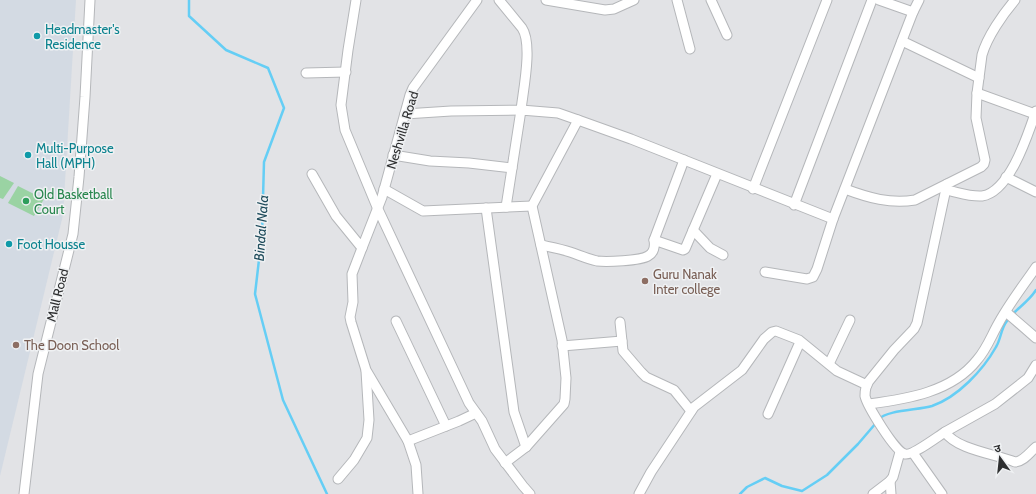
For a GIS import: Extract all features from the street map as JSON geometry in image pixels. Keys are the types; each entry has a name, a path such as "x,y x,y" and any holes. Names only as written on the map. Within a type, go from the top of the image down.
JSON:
{"street":[{"name":"Mall Road","path":"24,494 38,374 73,234 85,97 90,0"},
{"path":"356,0 341,105 344,124 377,207 469,403 482,421 495,449 530,494"},
{"name":"Neshvilla Road","path":"366,370 352,329 350,317 353,302 352,274 384,189 413,88 477,0"},
{"path":"499,0 525,32 526,67 506,208"},
{"path":"546,0 605,10 614,9 634,0"},
{"path":"677,0 690,49"},
{"path":"711,0 727,35"},
{"path":"753,189 827,0"},
{"path":"794,204 872,0"},
{"path":"879,0 913,12"},
{"path":"765,272 807,279 813,277 833,220 913,12 919,0"},
{"path":"845,189 871,199 911,201 947,187 984,164 985,160 976,118 977,93 984,49 1015,0"},
{"path":"902,41 979,78"},
{"path":"306,73 346,72"},
{"path":"947,187 971,195 982,196 992,193 1006,177 1022,150 1036,112 977,93"},
{"path":"405,114 451,111 521,110 558,113 684,160 833,220"},
{"path":"505,463 526,446 565,402 566,378 562,346 532,206 578,120"},
{"path":"394,155 430,161 469,163 512,168"},
{"path":"541,245 596,261 616,261 648,256 653,251 655,246 654,240 684,160"},
{"path":"312,174 336,216 362,248"},
{"path":"654,240 683,250 685,249 717,174"},
{"path":"1006,177 1036,192"},
{"path":"947,187 917,323 914,329 894,350 867,385 865,396 883,431 900,452 905,454 913,453 945,432 995,404 1028,378 1036,365"},
{"path":"384,189 423,211 532,206"},
{"path":"486,208 514,412 526,446"},
{"path":"693,230 710,248 723,255"},
{"path":"871,408 944,386 958,377 977,360 991,340 997,325 1010,316 1036,267"},
{"path":"1010,316 1036,338"},
{"path":"396,320 446,426"},
{"path":"829,364 850,320"},
{"path":"620,322 623,351 646,377 674,390 691,411"},
{"path":"639,494 651,472 691,411 708,395 742,370 764,339 772,332 776,331 800,342 837,370 867,385"},
{"path":"562,346 622,341"},
{"path":"768,414 800,342"},
{"path":"366,370 408,441 416,465 418,494"},
{"path":"338,480 354,460 367,438 369,420 366,370"},
{"path":"408,441 476,413"},
{"path":"945,432 958,443 1015,462 1022,460 1036,447"},
{"path":"873,494 893,477 900,452"},
{"path":"913,453 942,494"},
{"path":"890,481 891,494"}],"shaded area":[{"name":"The Doon School","path":"0,0 76,0 63,215 0,476"}],"green space":[{"name":"Old Basketball Court","path":"0,176 14,183 3,199 0,198"},
{"name":"Old Basketball Court","path":"18,186 44,199 34,216 8,203"}],"waterway":[{"name":"Bindal Nala","path":"189,0 189,16 226,50 268,68 284,108 264,162 262,234 255,294 283,400 327,494"},
{"path":"879,419 883,416 896,412 932,406 942,402 969,382 991,356 998,344 1003,327 1010,317 1029,299 1036,290"},
{"path":"740,494 747,487 765,478 782,486 802,491 827,475 858,444 876,423"}],"place":[{"name":"Headmaster's Residence","path":"37,36"},
{"name":"Multi-Purpose Hall (MPH)","path":"28,155"},
{"name":"Old Basketball Court","path":"26,201"},
{"name":"Foot Housse","path":"9,244"},
{"name":"Guru Nanak Inter college","path":"645,281"},
{"name":"The Doon School","path":"16,345"}]}
